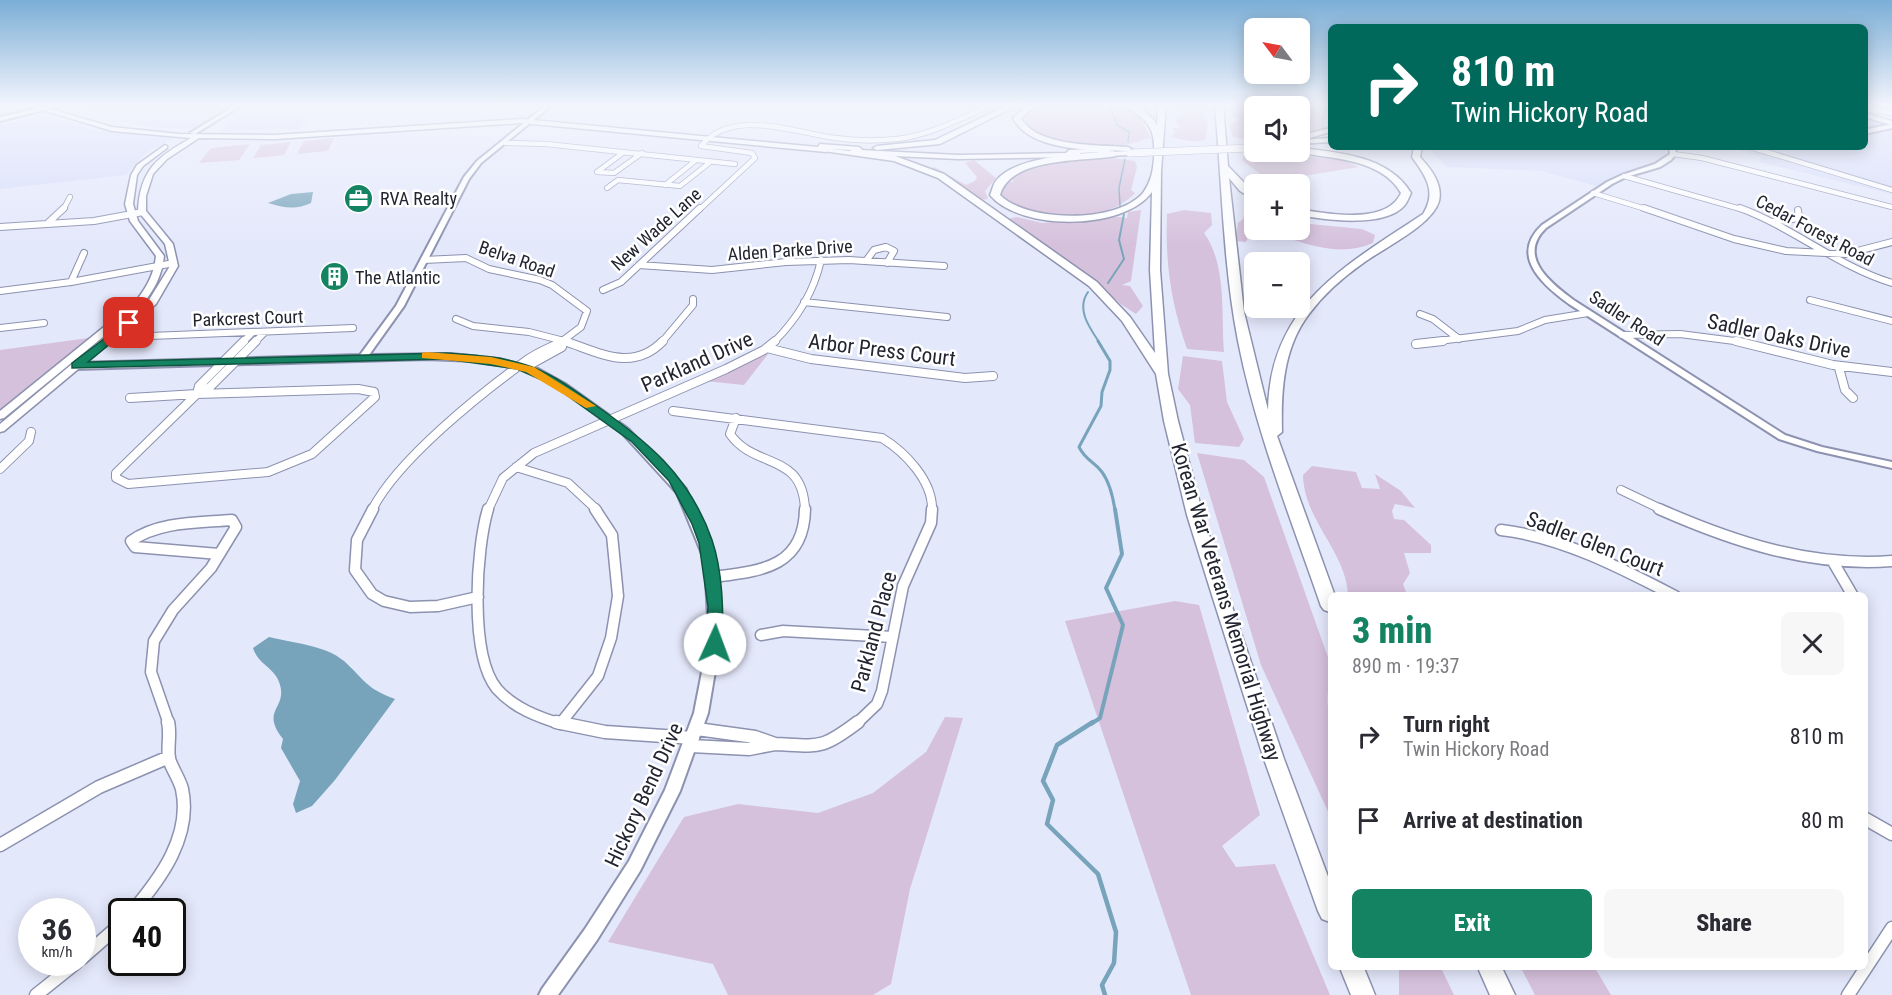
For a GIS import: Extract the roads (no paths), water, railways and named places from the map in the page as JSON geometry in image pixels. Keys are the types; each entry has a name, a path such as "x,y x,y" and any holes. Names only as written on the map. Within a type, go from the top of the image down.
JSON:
{"highway":[{"path":"845,151 895,159 926,168 941,176 1093,284 1126,319 1162,374"},
{"name":"Korean War Veterans Memorial Highway","path":"1158,151 1155,270 1162,374 1192,504 1219,592 1274,759 1328,906"},
{"path":"1223,151 1236,299 1251,371 1328,600"},
{"path":"1310,213 1342,217 1374,215 1401,205 1406,193 1394,178 1371,166 1324,151"},
{"path":"1275,447 1275,399 1280,363 1292,331 1304,311 1326,286 1426,216 1435,202 1436,187 1429,172 1416,157 1417,151"},
{"path":"1113,154 1054,160 1023,168 1002,180 995,188 995,195 1008,207 1035,215 1065,218 1099,215 1125,208 1140,200 1152,186 1157,171"},
{"path":"1224,166 1244,190"},
{"path":"1353,970 1363,995"},
{"path":"1491,970 1503,995"}],"main road":[{"path":"3,422 65,370 61,366 139,303 154,282 160,267 160,255 130,214 129,204 133,181 140,165 157,151"},
{"path":"3,422 76,366 153,302 174,264 169,244 143,212 142,201 147,175 171,151"},
{"path":"167,154 175,151"},
{"path":"879,151 958,157 1113,154 1127,151"},
{"path":"931,151 1095,151"},
{"path":"76,366 72,363 104,337 106,331"}],"street":[{"path":"362,358 400,306 466,178 479,162 493,151"},
{"path":"619,151 735,164"},
{"name":"New Wade Lane","path":"603,290 621,282 755,156 744,151"},
{"name":"Sadler Road","path":"1671,151 1667,161 1627,175 1591,195 1543,228 1534,239 1531,251 1537,268 1550,284 1588,314 1782,436 1820,449 1892,465"},
{"name":"Cedar Forest Road","path":"1677,151 1892,207"},
{"path":"1765,151 1892,190"},
{"path":"624,152 597,172 616,172 642,153"},
{"path":"665,184 695,161"},
{"path":"607,188 618,180 680,186 709,163"},
{"name":"Cedar Forest Road","path":"1627,175 1729,204 1771,222 1846,267 1892,283"},
{"path":"1690,192 1696,189"},
{"path":"1591,195 1659,213 1754,244 1822,254 1852,253 1892,242"},
{"path":"48,224 64,208 70,197"},
{"path":"1771,222 1799,218 1798,210"},
{"path":"0,227 94,221 143,212"},
{"path":"866,261 876,249 886,247 894,251 887,262"},
{"path":"70,282 84,253"},
{"name":"Belva Road","path":"424,260 472,259 489,269 552,285 587,311 585,324 563,341 562,346 533,363 521,366"},
{"name":"Alden Parke Drive","path":"639,265 712,270 821,260 944,266"},
{"name":"Parkland Drive","path":"693,738 621,733 560,724 526,713 501,695 483,663 478,597 484,522 491,494 516,466 548,446 767,348 779,338 819,278 821,260"},
{"path":"0,291 70,282 174,264"},
{"path":"456,319 465,323 527,332 563,341 607,358 633,359 661,343 693,305 693,299"},
{"path":"1810,300 1892,321"},
{"path":"804,302 947,316"},
{"path":"1416,344 1518,331 1545,320 1588,314"},
{"path":"1420,315 1433,319 1459,339"},
{"path":"0,328 44,323"},
{"name":"Parkcrest Court","path":"144,334 150,336 264,333 353,328"},
{"name":"Sadler Oaks Drive","path":"1622,335 1671,332 1722,338 1839,368 1892,372"},
{"path":"197,394 199,386 252,333"},
{"path":"130,398 197,394 358,389 374,392 375,397 312,454 268,472 128,484 116,477 116,473 122,466 197,394 210,387 264,333"},
{"name":"Arbor Press Court","path":"767,348 811,359 965,378 993,376"},
{"name":"Hickory Bend Drive","path":"76,366 457,357 521,366 555,382 637,439 674,479 699,524 706,543 713,578 716,607 715,644 710,677 693,738 637,862 612,906 550,994"},
{"path":"478,597 428,608 390,603 362,586 354,574 354,559 373,505 386,486 480,394 521,366"},
{"path":"1839,368 1845,390 1853,398"},
{"name":"Parkland Place","path":"673,411 882,438 898,448 928,487 932,501 931,523 903,586 882,691 877,704 866,716 831,742 819,746 775,744 749,749 693,738"},
{"path":"713,578 766,569 785,560 796,546 804,520 803,492 797,478 778,462 749,453 738,445 730,434 736,418"},
{"path":"0,469 29,441 30,432"},
{"path":"516,466 568,483 597,510 612,535 618,596 611,638 598,676 560,724"},
{"path":"1621,490 1663,511 1764,548 1832,561 1892,561"},
{"path":"143,898 159,879 171,857 185,816 181,787 169,757 169,726 151,666 151,654 163,622 174,607 208,572 219,554 236,526 232,520 154,529 137,535 131,541 135,547 219,554"},
{"name":"Sadler Glen Court","path":"1501,530 1523,532 1576,551 1666,592"},
{"path":"1832,561 1851,592"},
{"path":"761,635 783,631 893,638"},
{"name":"Parkland Place","path":"693,738 755,737 775,744"},
{"path":"0,845 99,787 169,757"},
{"path":"1868,820 1892,834"},
{"path":"1868,963 1892,928"},
{"path":"96,946 108,935"},
{"path":"1848,995 1864,970"},
{"path":"36,995 60,976"}],"waterway":[{"path":"1120,206 1119,188 1125,159"},
{"path":"1108,283 1124,259 1119,240 1124,214"},
{"path":"1088,292 1083,305 1085,318 1099,342"},
{"path":"1098,341 1110,361 1110,370 1102,392 1101,406 1079,447 1105,476 1111,490 1115,510"},
{"path":"1091,724 1100,718 1123,625 1106,588 1122,554 1115,509"},
{"path":"1093,722 1057,745 1043,781 1053,800 1047,824 1098,874 1116,932 1114,963 1102,985 1105,995"}],"place":[{"name":"RVA Realty","path":"359,198"},
{"name":"The Atlantic","path":"334,277"}]}
